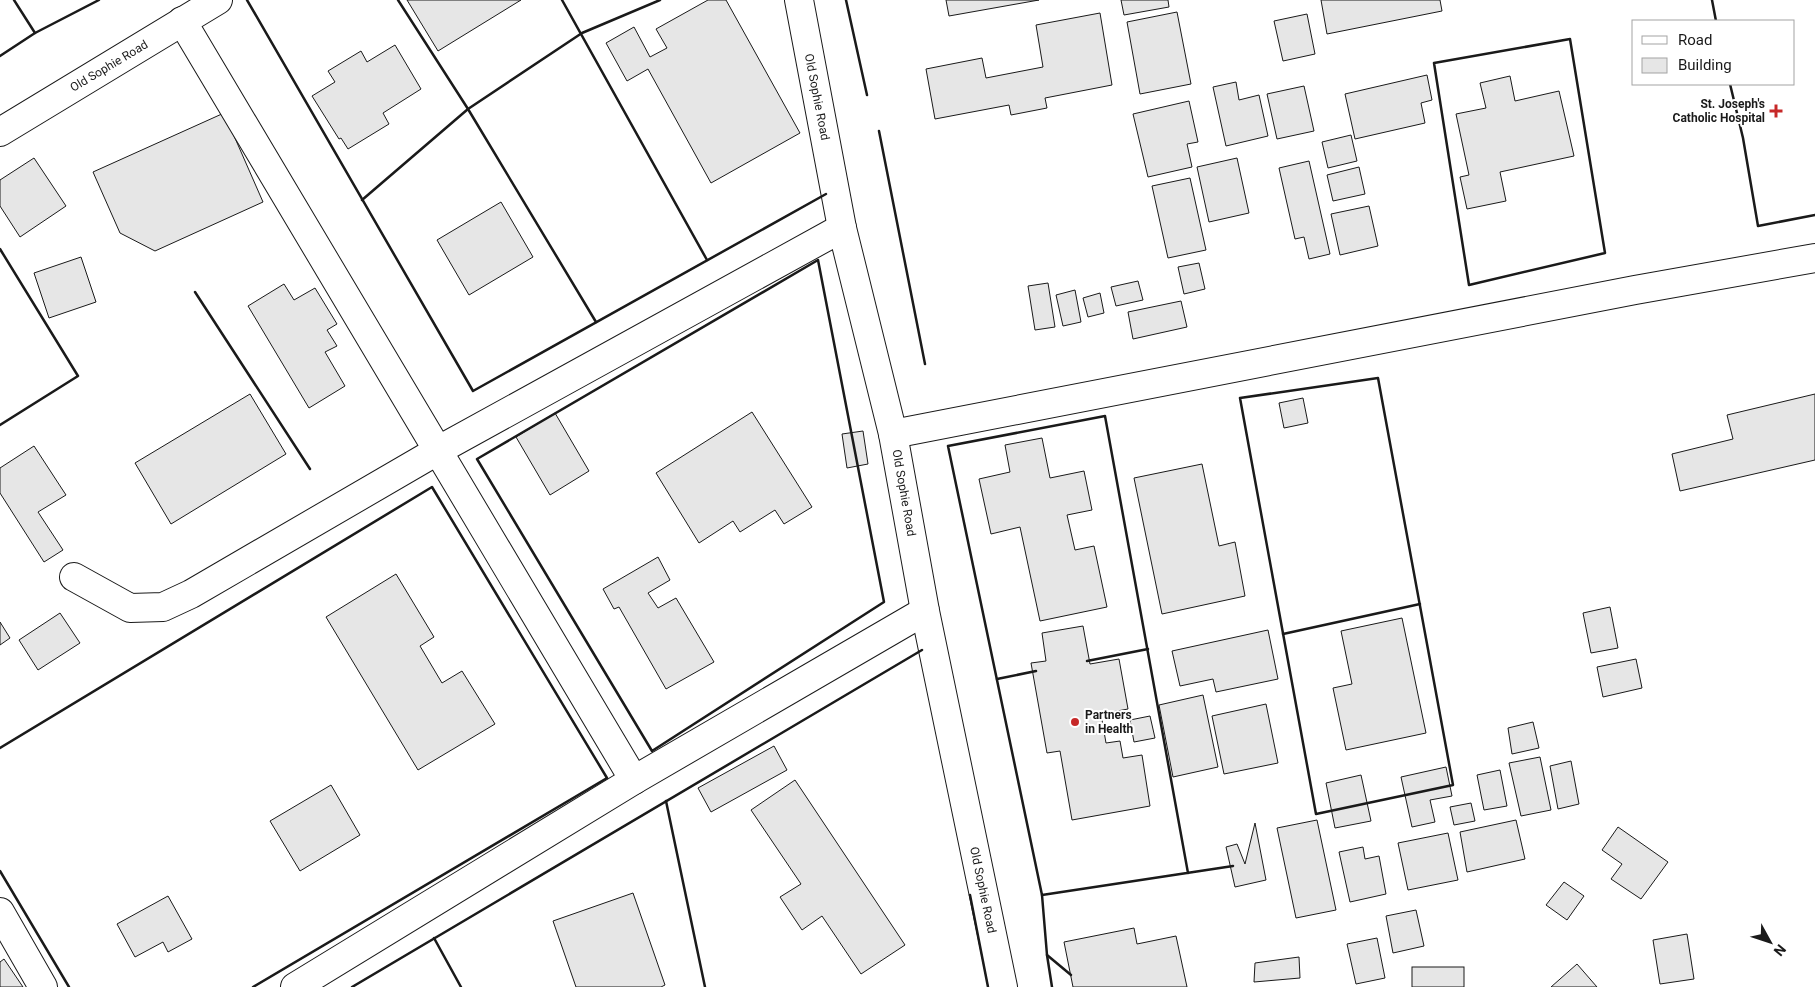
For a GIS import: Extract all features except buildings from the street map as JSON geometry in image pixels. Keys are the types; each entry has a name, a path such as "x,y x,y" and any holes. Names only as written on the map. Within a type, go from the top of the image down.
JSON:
{"street":[{"name":"Old Sophie Road","path":"0,132 218,0"},
{"name":"Old Sophie Road","path":"799,0 842,228 893,434 925,611 1003,987"},
{"path":"182,21 634,780"},
{"path":"74,577 130,608 163,607 191,594 437,451 842,228"},
{"path":"893,434 1635,290 1815,258"},
{"path":"295,987 634,780 925,611"},
{"path":"0,912 43,987"}],"wall":[{"path":"0,56 35,33 14,0"},
{"path":"35,33 99,0"},
{"path":"247,0 473,391 826,194"},
{"path":"398,0 468,109 596,322"},
{"path":"562,0 707,260"},
{"path":"362,200 468,109 582,33 660,0"},
{"path":"846,0 867,95"},
{"path":"1712,0 1716,20"},
{"path":"1570,39 1605,253 1469,285 1434,63 1570,39"},
{"path":"1730,85 1743,138 1758,226 1815,215"},
{"path":"879,131 925,364"},
{"path":"0,249 78,376 0,425"},
{"path":"818,260 884,602 652,751 477,459 818,260"},
{"path":"195,292 310,469"},
{"path":"1378,378 1453,785 1316,814 1240,398 1378,378"},
{"path":"1188,873 1105,416 948,446 1042,895 1233,866"},
{"path":"0,748 432,487 607,778 253,987"},
{"path":"1283,634 1420,604"},
{"path":"1087,661 1148,649"},
{"path":"352,987 922,650"},
{"path":"997,679 1036,671"},
{"path":"666,801 705,987"},
{"path":"0,871 69,987"},
{"path":"970,895 988,987"},
{"path":"1042,895 1047,955 1071,975"},
{"path":"434,938 461,987"},
{"path":"1047,955 1052,987"}],"place":[{"name":"St. Joseph's Catholic Hospital","path":"1776,111"},
{"name":"Partners in Health","path":"1075,722"}]}
